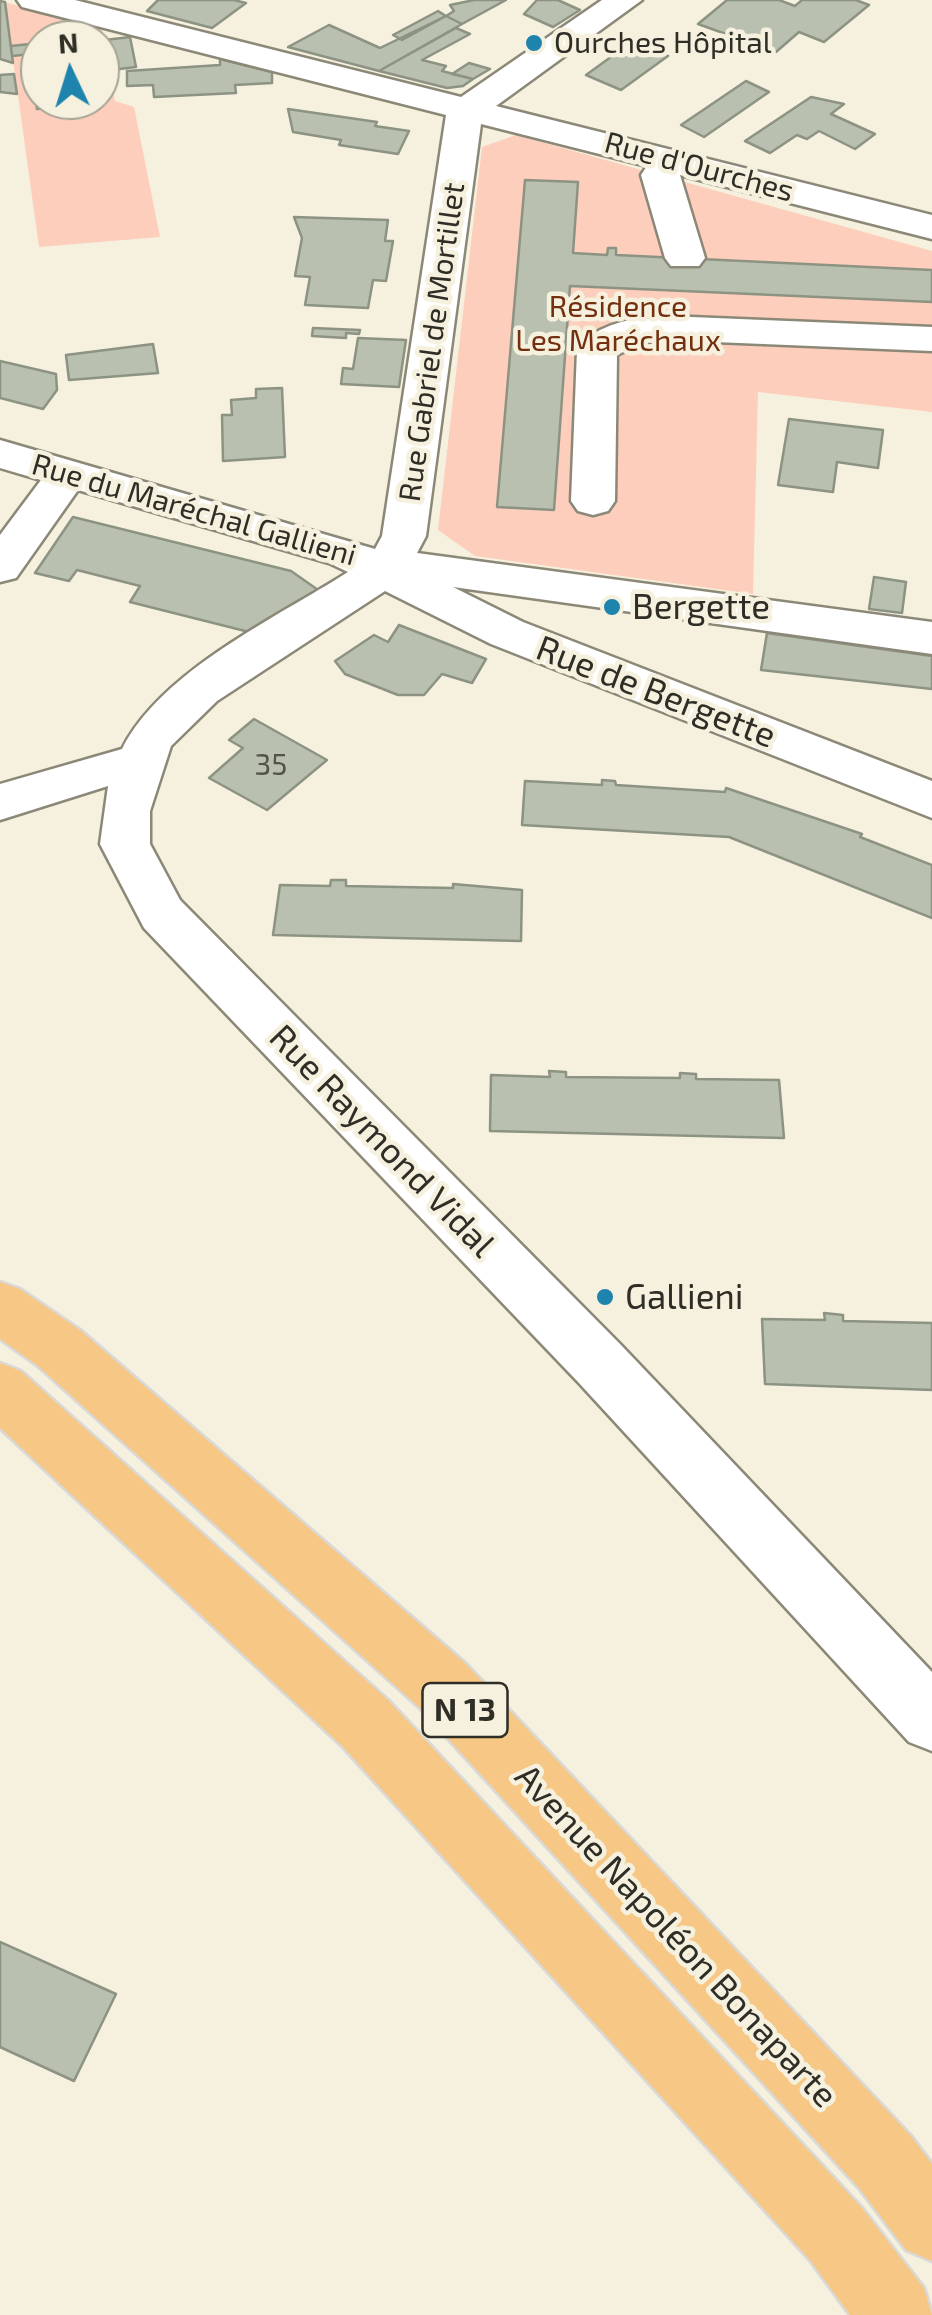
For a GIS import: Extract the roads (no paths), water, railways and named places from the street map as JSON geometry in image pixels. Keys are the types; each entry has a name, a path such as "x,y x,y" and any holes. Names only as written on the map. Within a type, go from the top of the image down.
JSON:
{"main road":[{"name":"Avenue Napoléon Bonaparte","path":"0,1307 59,1348 443,1686 885,2162 932,2224"},
{"name":"N 13","path":"0,1390 366,1724 836,2234 897,2315"}],"street":[{"name":"Rue d'Ourches","path":"34,0 465,110 538,124 932,227"},
{"path":"465,110 625,0"},
{"name":"Rue Gabriel de Mortillet","path":"386,569 404,536 465,110"},
{"path":"672,160 660,175 685,258"},
{"path":"593,501 598,350 611,340 637,330 667,328 932,339"},
{"name":"Rue du Maréchal Gallieni","path":"0,454 345,552 386,569"},
{"path":"0,567 70,472"},
{"path":"386,569 443,571 932,638"},
{"name":"Rue Raymond Vidal","path":"386,569 172,712 138,764 126,811 125,844 162,914 600,1364 932,1719"},
{"name":"Rue de Bergette","path":"386,569 507,633 932,800"},
{"path":"0,802 100,769 138,764"}],"place":[{"name":"Ourches Hôpital","path":"534,43"},
{"name":"Bergette","path":"612,607"},
{"name":"Gallieni","path":"605,1297"}],"park label":[{"name":"Résidence Les Maréchaux","path":"618,324"}]}
